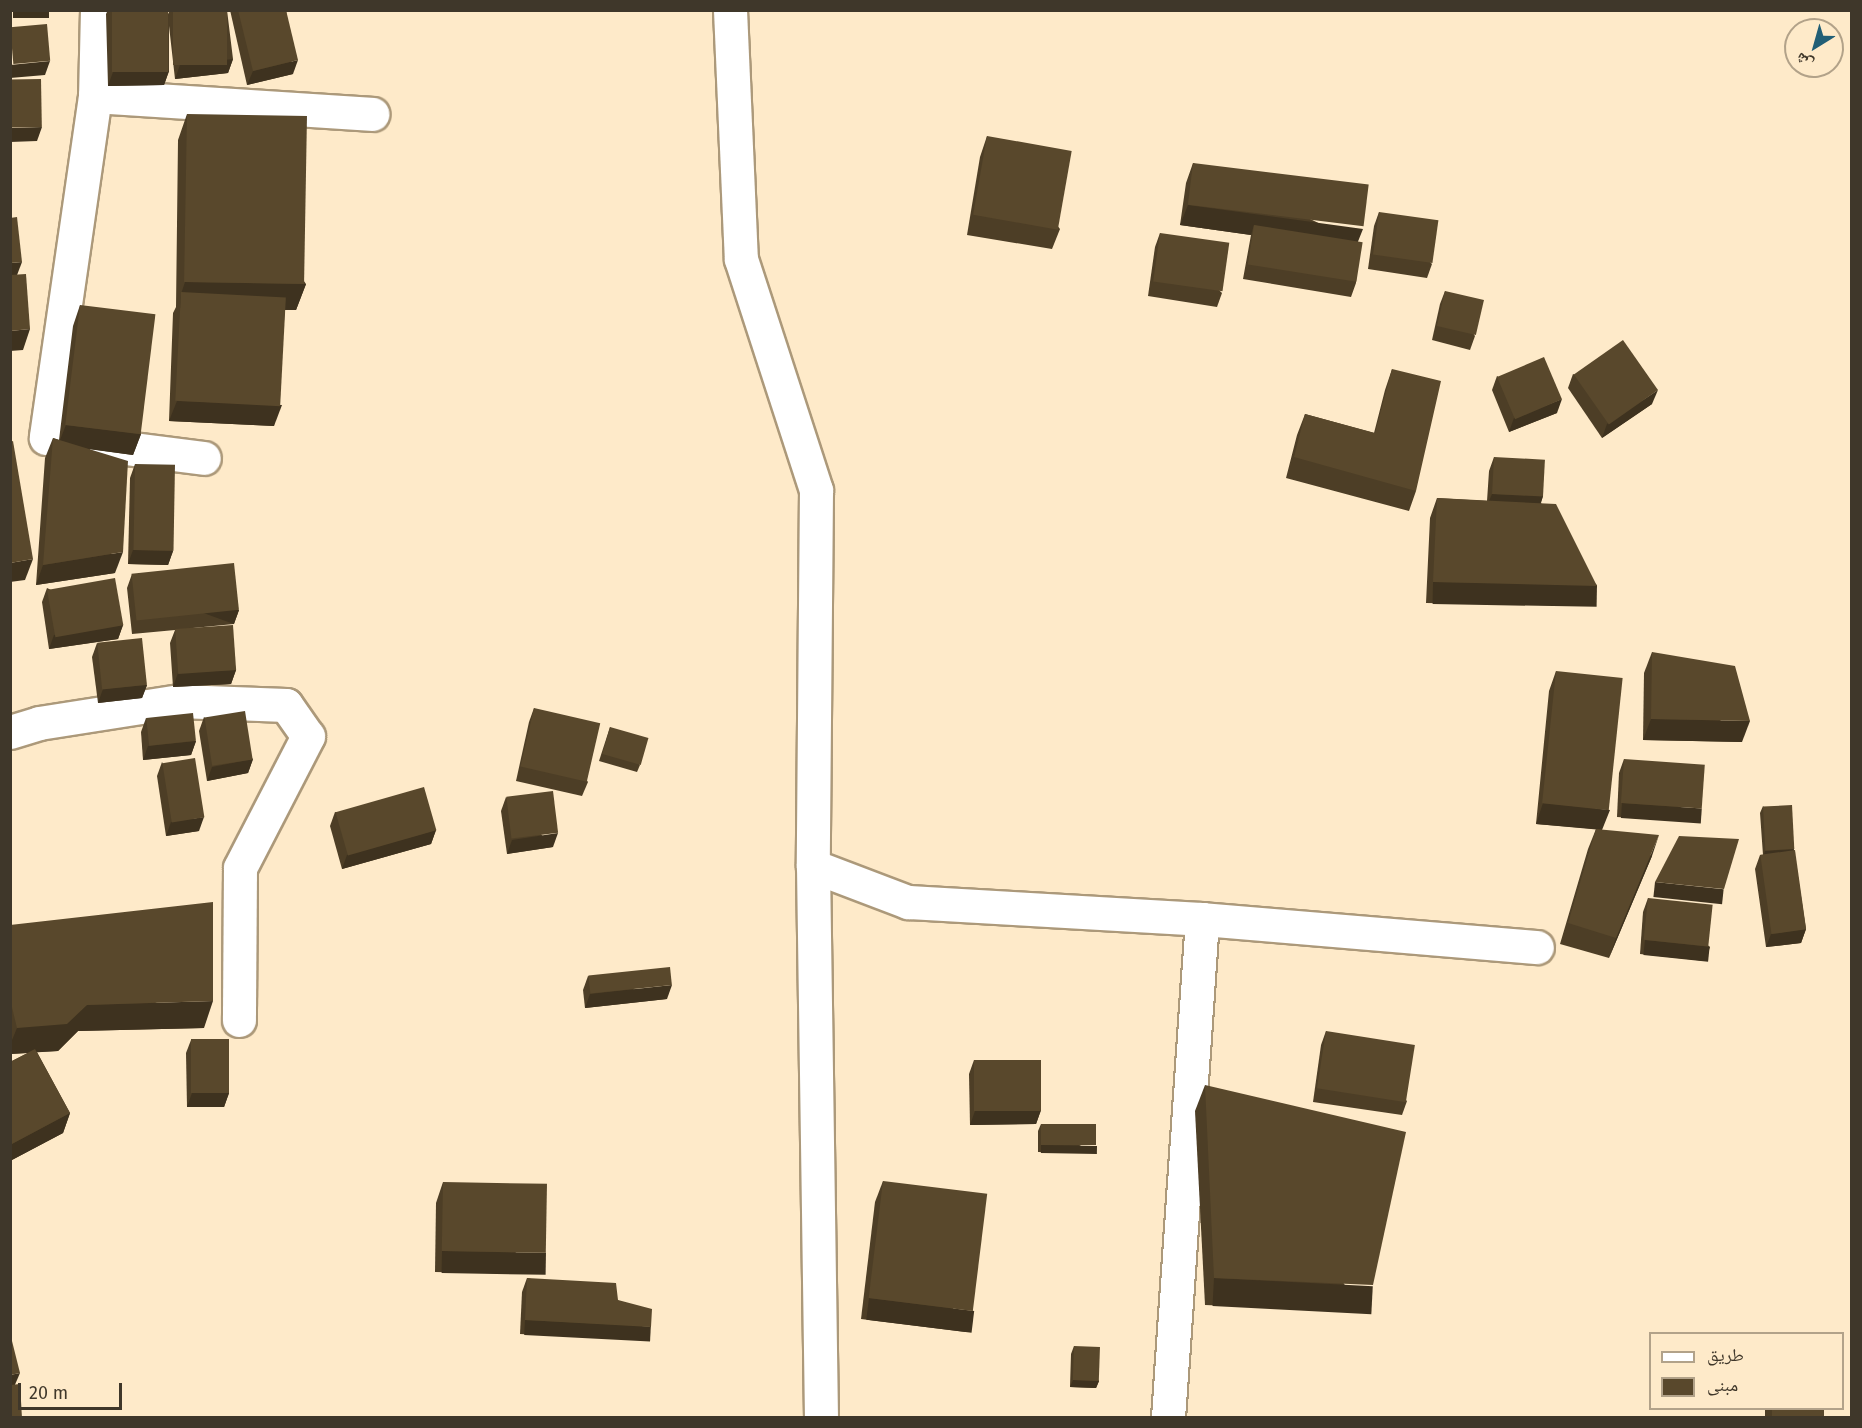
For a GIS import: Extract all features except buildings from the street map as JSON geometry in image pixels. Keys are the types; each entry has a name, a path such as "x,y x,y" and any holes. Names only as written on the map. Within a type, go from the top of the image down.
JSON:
{"street":[{"path":"97,10 95,96 46,438 204,459"},
{"path":"730,10 741,259 816,490 813,867 821,1418"},
{"path":"95,96 372,114"},
{"path":"10,732 39,723 179,701 286,705 308,736 240,868 239,1020"},
{"path":"813,867 908,902 1202,919 1538,946"},
{"path":"1168,1418 1202,919"}]}
